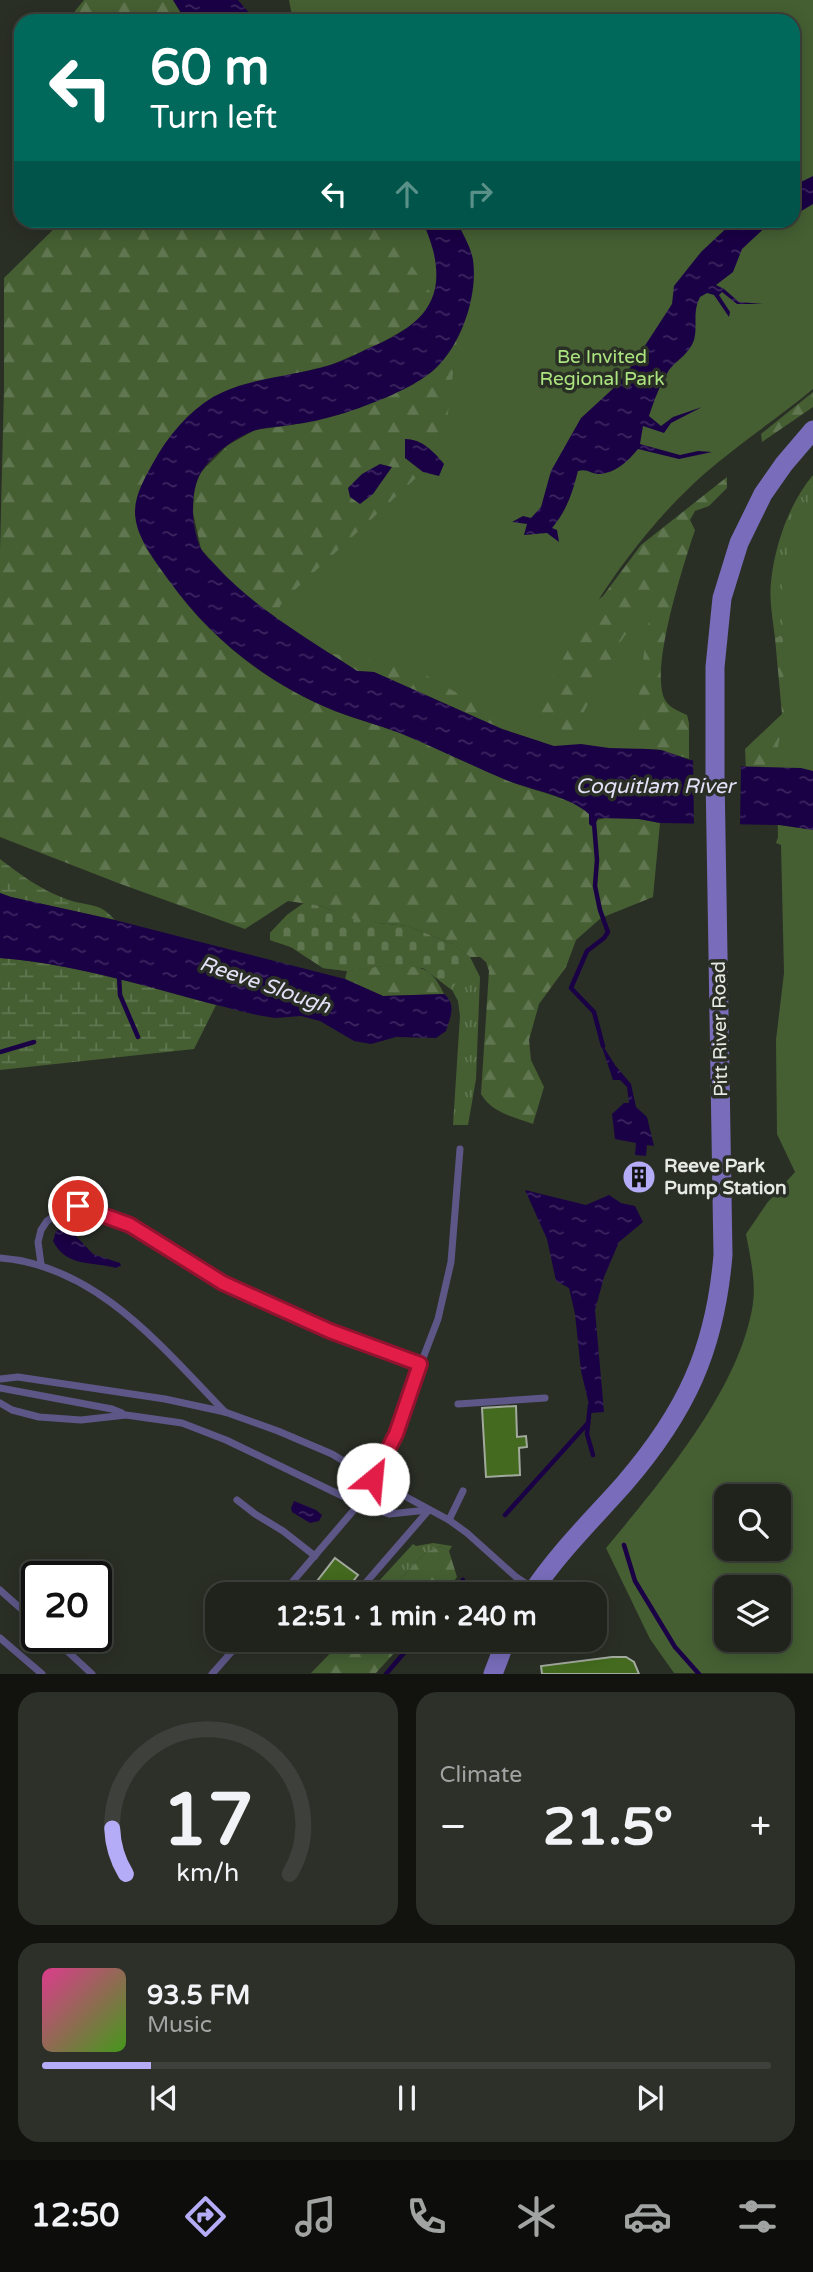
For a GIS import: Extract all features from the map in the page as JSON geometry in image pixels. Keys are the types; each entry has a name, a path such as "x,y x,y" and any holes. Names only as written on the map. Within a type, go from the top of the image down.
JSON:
{"main road":[{"name":"Pitt River Road","path":"541,1582 674,1418 694,1381 708,1343 720,1289 723,1255 715,711 715,667 722,598 739,543 763,494 813,430"},
{"path":"493,1674 501,1652"}],"lane":[{"path":"373,1479 396,1434 438,1319 451,1262 460,1149"},
{"path":"666,1170 722,1163"},
{"path":"41,1264 38,1242 41,1230 66,1208 78,1206 130,1225 235,1288 330,1331 420,1364"},
{"path":"0,1258 41,1264 90,1287 127,1314 225,1412"},
{"path":"0,1379 18,1377 164,1399 225,1412 278,1431 332,1454 449,1520 467,1532 522,1582"},
{"path":"0,1388 112,1409 126,1415"},
{"path":"458,1404 545,1398"},
{"path":"0,1403 12,1410 39,1417 82,1420 126,1415 151,1417 193,1427 359,1504 389,1514 429,1510"},
{"path":"449,1520 463,1491"},
{"path":"237,1500 315,1556"},
{"path":"292,1582 359,1504"},
{"path":"366,1582 429,1510"},
{"path":"0,1590 21,1609"},
{"path":"0,1638 42,1674"},
{"path":"68,1652 92,1674"},
{"path":"212,1674 231,1652"}],"green space":[{"path":"84,0 173,0 182,14 73,14"},
{"name":"Be Invited Regional Park","path":"289,0 813,0 813,389 703,475 651,529 627,558 586,620 531,719 573,733 619,644 666,577 647,627 638,703 641,799 410,666 282,646 270,622 284,600 443,453 458,333 386,228 800,228 800,14 292,14"},
{"path":"55,228 424,228 437,285 433,298 414,324 381,343 331,365 234,388 135,511 148,548 203,622 243,658 287,688 335,711 400,733 507,780 561,798 589,814 589,824 614,817 660,823 653,897 601,918 576,940 566,967 539,1004 529,1040 531,1060 544,1087 533,1124 497,1110 481,1094 489,971 486,962 480,957 470,957 453,944 408,926 358,921 321,906 288,901 245,929 0,837 4,278"},
{"path":"460,331 582,612 603,596 641,545 727,477 727,488 709,506 695,511 690,520 695,530 676,590 661,665 661,685 665,700 674,709 687,715 689,759 661,750 554,746 502,729 374,672 357,671 257,605 227,578 201,549 193,513 194,491 200,473 228,445 255,430 342,414 414,384"},
{"path":"813,392 813,407 762,442 761,434"},
{"path":"813,475 813,621 775,638 771,589 776,553 790,512"},
{"path":"813,493 813,1673 674,1673 650,1639 606,1548 695,1433 733,1368 745,1335 754,1294 746,1234 767,1203 795,1172 777,1134 776,1040 784,973 781,845 776,843 776,758 784,714 782,584 793,533"},
{"path":"813,621 813,784 746,770 745,749 782,714 775,638"},
{"path":"0,859 48,891 98,907 115,920 0,893"},
{"path":"304,903 453,944 470,957 480,977 476,1079 468,1125 453,1125 460,1016 458,1001 452,990 423,968 389,965 347,971 323,968 291,947 270,940 270,933 287,915"},
{"path":"304,903 321,906 358,921 408,926 453,944 470,957 452,990 423,968 389,965 347,971 323,968 291,947 270,940 270,933 287,915"},
{"path":"0,958 82,970 216,1005 194,1049 0,1070"},
{"path":"389,965 416,967 429,972 444,994 383,996 345,979 347,971"},
{"path":"433,1543 452,1546 449,1551 441,1546 426,1552 397,1582 378,1582 413,1544 416,1546"},
{"path":"441,1546 449,1551 457,1577 453,1582 397,1582 426,1552"},
{"path":"331,1652 395,1652 376,1673 311,1673"}],"water":[{"path":"173,0 238,0 250,14 182,14"},
{"path":"813,176 813,204 800,212 800,182"},
{"name":"Coquitlam River","path":"426,228 460,228 473,260 473,288 466,318 445,358 416,382 365,406 329,418 253,431 218,452 200,475 194,491 194,524 201,550 249,597 357,671 374,672 502,729 554,746 581,744 661,750 690,760 729,766 801,768 813,771 813,830 779,825 660,823 639,819 598,818 594,828 589,824 589,814 572,803 506,780 400,733 335,711 265,674 204,623 153,558 138,531 135,505 144,480 172,434 195,410 227,390 335,363 386,340 414,323 424,312 436,286 433,250"},
{"path":"727,228 764,228 742,249 733,272 716,285 739,302 763,304 737,304 722,292 719,295 730,312 729,317 714,295 707,293 700,297 696,308 692,345 669,370 649,416 661,426 673,417 702,407 671,423 664,433 643,426 640,444 680,455 698,451 712,452 679,459 638,449 617,469 600,474 578,471 562,515 552,528 557,530 559,542 547,533 524,535 527,524 512,522 523,516 531,518 541,507 551,471 581,418 617,385 635,361 672,304 674,286 701,252"},
{"path":"405,439 422,443 436,455 444,464 439,476 423,472 405,458"},
{"path":"380,464 392,467 373,494 360,504 350,497 348,488 362,474"},
{"name":"Reeve Slough","path":"0,893 345,979 383,996 444,994 451,1007 449,1021 446,1031 436,1038 396,1037 371,1044 354,1041 320,1021 301,1016 275,1018 257,1015 97,974 0,958"},
{"path":"600,1041 631,1084 636,1107 647,1117 654,1146 647,1145 646,1156 635,1155 636,1143 615,1139 612,1114 624,1103 629,1103 627,1087 620,1080 613,1080"},
{"path":"525,1190 586,1205 609,1195 621,1203 635,1206 643,1222 619,1242 604,1277 595,1310 604,1412 591,1413 581,1371 575,1314 569,1288 556,1281 547,1239"},
{"path":"70,1230 93,1254 120,1263 121,1266 116,1268 81,1262 65,1256 53,1241 56,1231"},
{"path":"294,1501 316,1510 322,1515 319,1521 310,1523 292,1512"}],"pier":[{"path":"693,757 739,763 740,827 694,827"}],"building":[{"name":"Reeve Park Pump Station","path":"630,1170 649,1172 648,1184 628,1181"},
{"path":"516,1406 517,1437 526,1436 527,1447 519,1448 520,1475 486,1477 482,1408"},
{"path":"335,1558 358,1575 352,1582 316,1582"},
{"path":"626,1657 634,1662 639,1674 542,1674 541,1666"}],"waterway":[{"path":"594,823 597,860 595,886 608,932 587,951 571,988 594,1012 603,1046"},
{"path":"119,975 120,995 138,1037"},
{"path":"0,1052 34,1042"},
{"path":"590,1405 587,1434 593,1455"},
{"path":"505,1515 588,1423"},
{"path":"624,1545 635,1581 675,1647 699,1674"},
{"path":"386,1674 405,1652"}],"place":[{"name":"Reeve Park Pump Station","path":"639,1177"}],"route":[{"path":"78,1206 130,1225 223,1283 330,1331 420,1364 396,1434 373,1479"}]}
